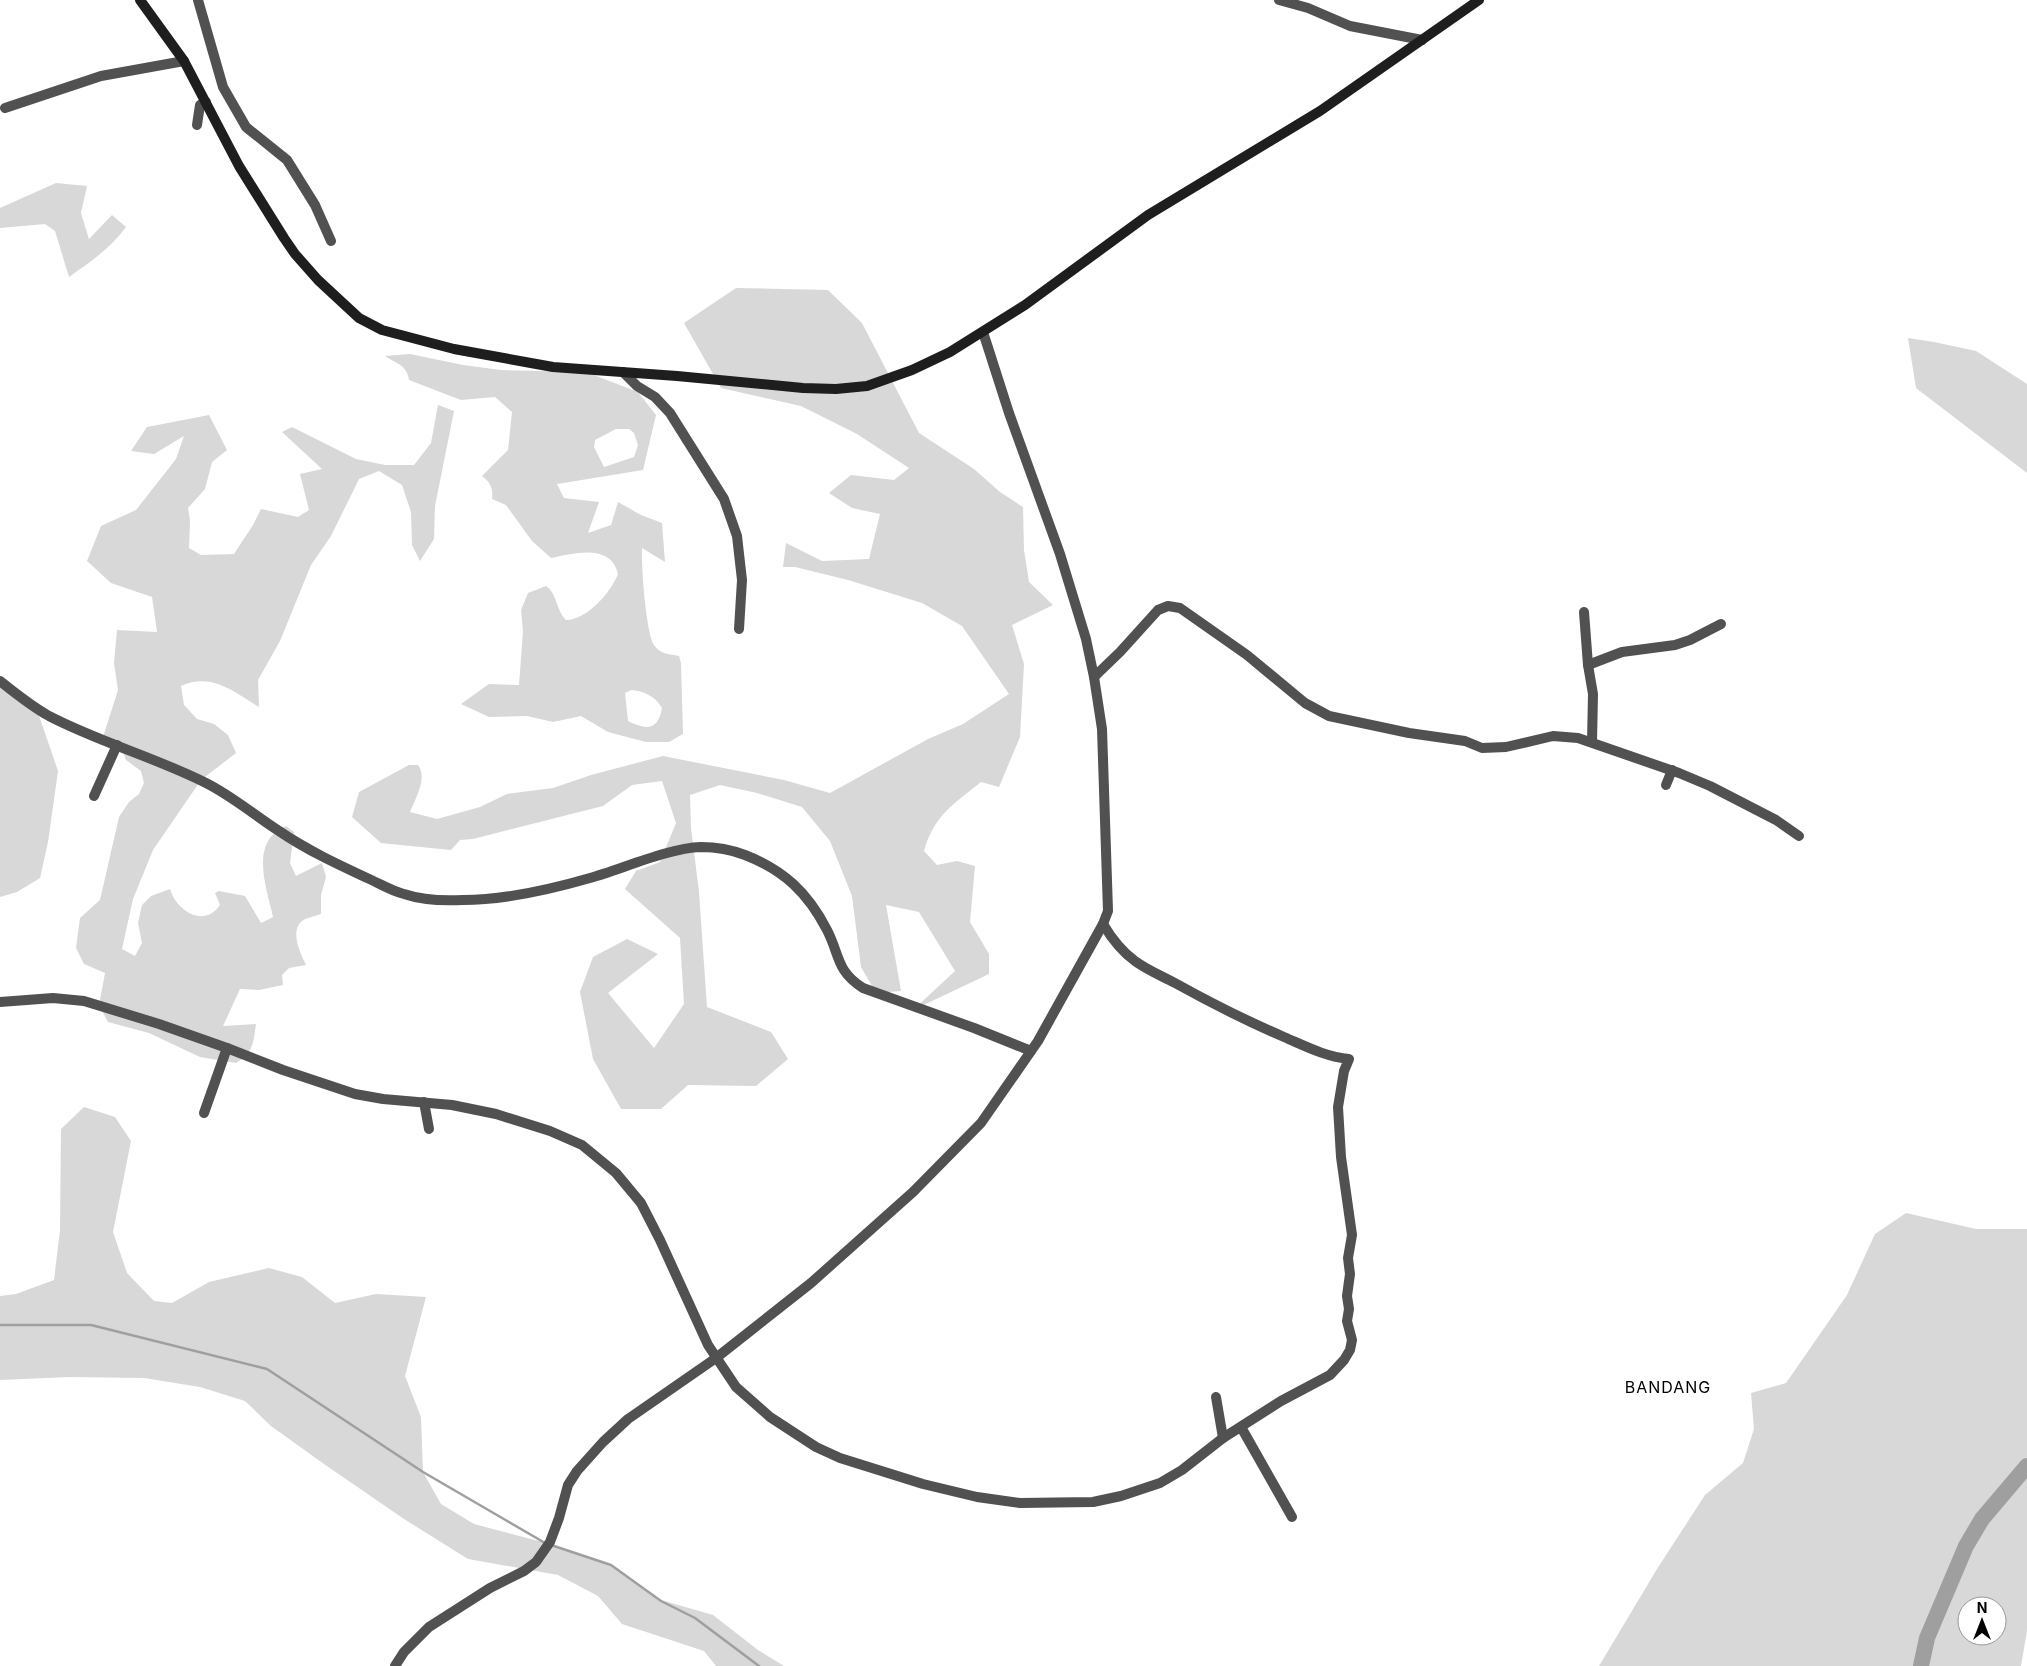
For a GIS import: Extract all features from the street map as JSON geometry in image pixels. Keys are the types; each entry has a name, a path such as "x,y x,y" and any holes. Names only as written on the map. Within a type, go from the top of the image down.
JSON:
{"main road":[{"path":"140,0 184,61 239,166 295,254 330,292 359,318 382,330 454,349 553,367 803,388 836,389 867,386 912,370 950,352 1025,305 1148,215 1320,111 1479,0"}],"street":[{"path":"198,0 223,87 246,127 287,160 315,205 331,241"},
{"path":"1279,0 1308,8 1350,26 1422,40"},
{"path":"5,108 101,76 184,61"},
{"path":"198,125 200,105 206,102"},
{"path":"395,1666 404,1652 429,1627 490,1588 524,1571 536,1562 550,1542 568,1485 577,1471 603,1442 628,1420 716,1358 811,1283 913,1192 981,1123 1060,1003 1103,924 1108,911 1105,802 1102,729 1094,677 1077,606 983,332"},
{"path":"623,372 637,386 655,397 670,413 724,498 737,536 742,580 739,629"},
{"path":"1094,677 1120,652 1158,610 1168,606 1180,608 1247,656 1304,703 1329,716 1465,742 1482,748 1506,748 1553,736 1578,738 1672,770 1710,786 1776,820 1799,836"},
{"path":"1584,612 1588,664 1593,694 1592,742"},
{"path":"1588,664 1622,652 1675,645 1690,640 1721,624"},
{"path":"0,681 47,715 170,765 220,790 279,831 321,857 404,894 434,899 464,900 530,892 589,878 677,851 700,847 742,854 763,863 788,879 807,896 828,931 842,970 850,980 863,988 974,1028 1030,1051"},
{"path":"94,796 117,744"},
{"path":"1666,785 1672,770"},
{"path":"0,1002 53,998 84,1001 227,1048 283,1070 355,1094 383,1099 452,1105 496,1114 550,1131 582,1146 616,1173 641,1203 708,1345 736,1387 770,1417 816,1447 840,1458 922,1484 977,1498 1020,1503 1093,1502 1121,1496 1160,1483 1182,1470 1223,1438 1296,1393 1330,1375 1344,1360 1350,1350 1352,1340 1347,1321 1347,1296 1350,1274 1348,1258 1352,1235 1341,1157 1338,1107 1344,1072 1349,1059 1338,1058 1297,1043 1205,1000 1151,971 1135,962 1116,945 1103,924"},
{"path":"204,1113 227,1048"},
{"path":"424,1102 429,1129"},
{"path":"1216,1398 1223,1438"},
{"path":"1241,1427 1292,1516"}],"shaded area":[{"path":"56,183 87,186 81,213 89,239 112,215 126,227 107,248 69,277 55,231 45,224 0,228 0,208"},
{"path":"736,288 828,290 862,323 919,433 974,469 1000,492 1023,507 1024,550 1029,582 1053,605 1012,625 1024,664 1020,737 999,787 981,782 954,804 933,828 924,851 937,865 957,861 975,866 970,922 989,954 989,974 913,1010 955,971 919,912 886,905 901,991 876,993 861,967 852,896 830,841 802,807 757,793 720,785 690,795 691,828 699,892 707,1007 771,1032 788,1059 756,1086 688,1085 661,1109 621,1109 593,1059 580,992 593,957 627,939 658,954 608,993 654,1048 684,1004 680,938 625,889 636,871 660,862 676,823 662,781 632,785 603,806 473,839 460,840 451,850 381,843 352,817 359,792 409,765 418,765 421,770 421,782 410,812 437,819 480,807 507,794 553,788 591,775 663,756 784,780 830,793 928,739 963,724 1009,694 962,626 922,603 848,580 795,567 783,567 786,543 822,561 869,559 880,514 852,508 829,493 851,475 894,480 909,468 857,434 801,406 721,388 684,323"},
{"path":"1908,338 1976,351 2027,384 2027,473 1916,388"},
{"path":"410,354 463,365 501,370 586,372 638,392 656,415 643,470 557,484 564,498 599,502 588,533 611,525 618,502 641,515 662,523 665,562 642,548 642,569 651,638 656,648 662,652 679,656 681,663 683,734 669,742 646,742 608,732 581,716 553,722 527,716 489,717 461,704 489,684 519,685 523,631 521,610 528,593 546,586 550,589 566,620 574,619 597,604 610,589 618,574 614,564 600,554 590,552 551,558 532,541 506,505 492,499 491,486 482,476 508,450 512,412 495,397 461,400 409,380 404,368 385,356","holes":["616,429 629,429 634,433 638,445 634,457 604,467 594,447 595,440","631,690 649,695 662,708 658,721 654,725 646,727 628,721 625,693"]},
{"path":"438,405 454,411 435,506 434,539 420,561 412,545 411,512 402,485 379,471 359,479 331,536 311,565 280,641 258,680 259,707 232,690 213,683 203,681 192,682 181,686 184,705 197,719 214,724 228,735 236,753 201,780 153,850 133,899 122,949 135,956 142,943 138,923 142,905 151,896 170,889 178,904 191,914 206,916 214,912 220,905 215,893 219,891 245,896 261,923 273,917 264,877 263,856 271,836 286,826 294,832 290,863 296,876 322,863 326,877 321,895 321,914 305,919 297,928 297,941 306,965 289,968 282,975 283,985 259,990 240,989 223,1026 256,1024 252,1046 246,1055 236,1063 200,1057 149,1033 108,1022 99,1005 105,973 84,964 76,948 80,918 100,900 119,817 129,802 139,794 144,783 141,771 126,760 121,747 102,740 118,690 114,663 117,630 157,632 152,597 111,583 87,561 101,526 136,510 176,459 184,436 154,454 131,451 147,427 209,415 227,450 212,462 205,489 188,508 190,521 189,548 201,555 234,554 261,509 298,517 309,510 300,474 322,469 282,432 292,427 356,459 385,465 414,465 431,443"},
{"path":"0,680 36,707 58,771 48,842 40,878 17,892 0,897"},
{"path":"84,1107 115,1117 131,1141 113,1232 127,1273 154,1301 172,1303 209,1282 269,1268 302,1277 335,1303 376,1294 426,1297 405,1376 421,1417 423,1472 441,1504 474,1524 546,1543 611,1565 661,1600 713,1615 758,1650 784,1666 716,1666 704,1651 622,1624 598,1596 558,1575 468,1559 404,1519 324,1464 271,1426 245,1401 200,1387 144,1378 69,1377 0,1380 0,1296 16,1294 54,1280 60,1230 61,1129"},
{"path":"1906,1213 1976,1229 2027,1229 2027,1631 2021,1666 1599,1666 1657,1569 1705,1495 1743,1463 1754,1429 1751,1393 1786,1383 1847,1295 1875,1234"}],"waterway":[{"path":"0,1325 91,1325 267,1369 423,1472 545,1543"},
{"path":"1921,1666 1927,1638 1966,1546 1982,1519 2027,1466"},
{"path":"551,1545 611,1565 661,1601 695,1618 759,1666"}],"district":[{"name":"BANDANG","path":"1668,1387"}]}
